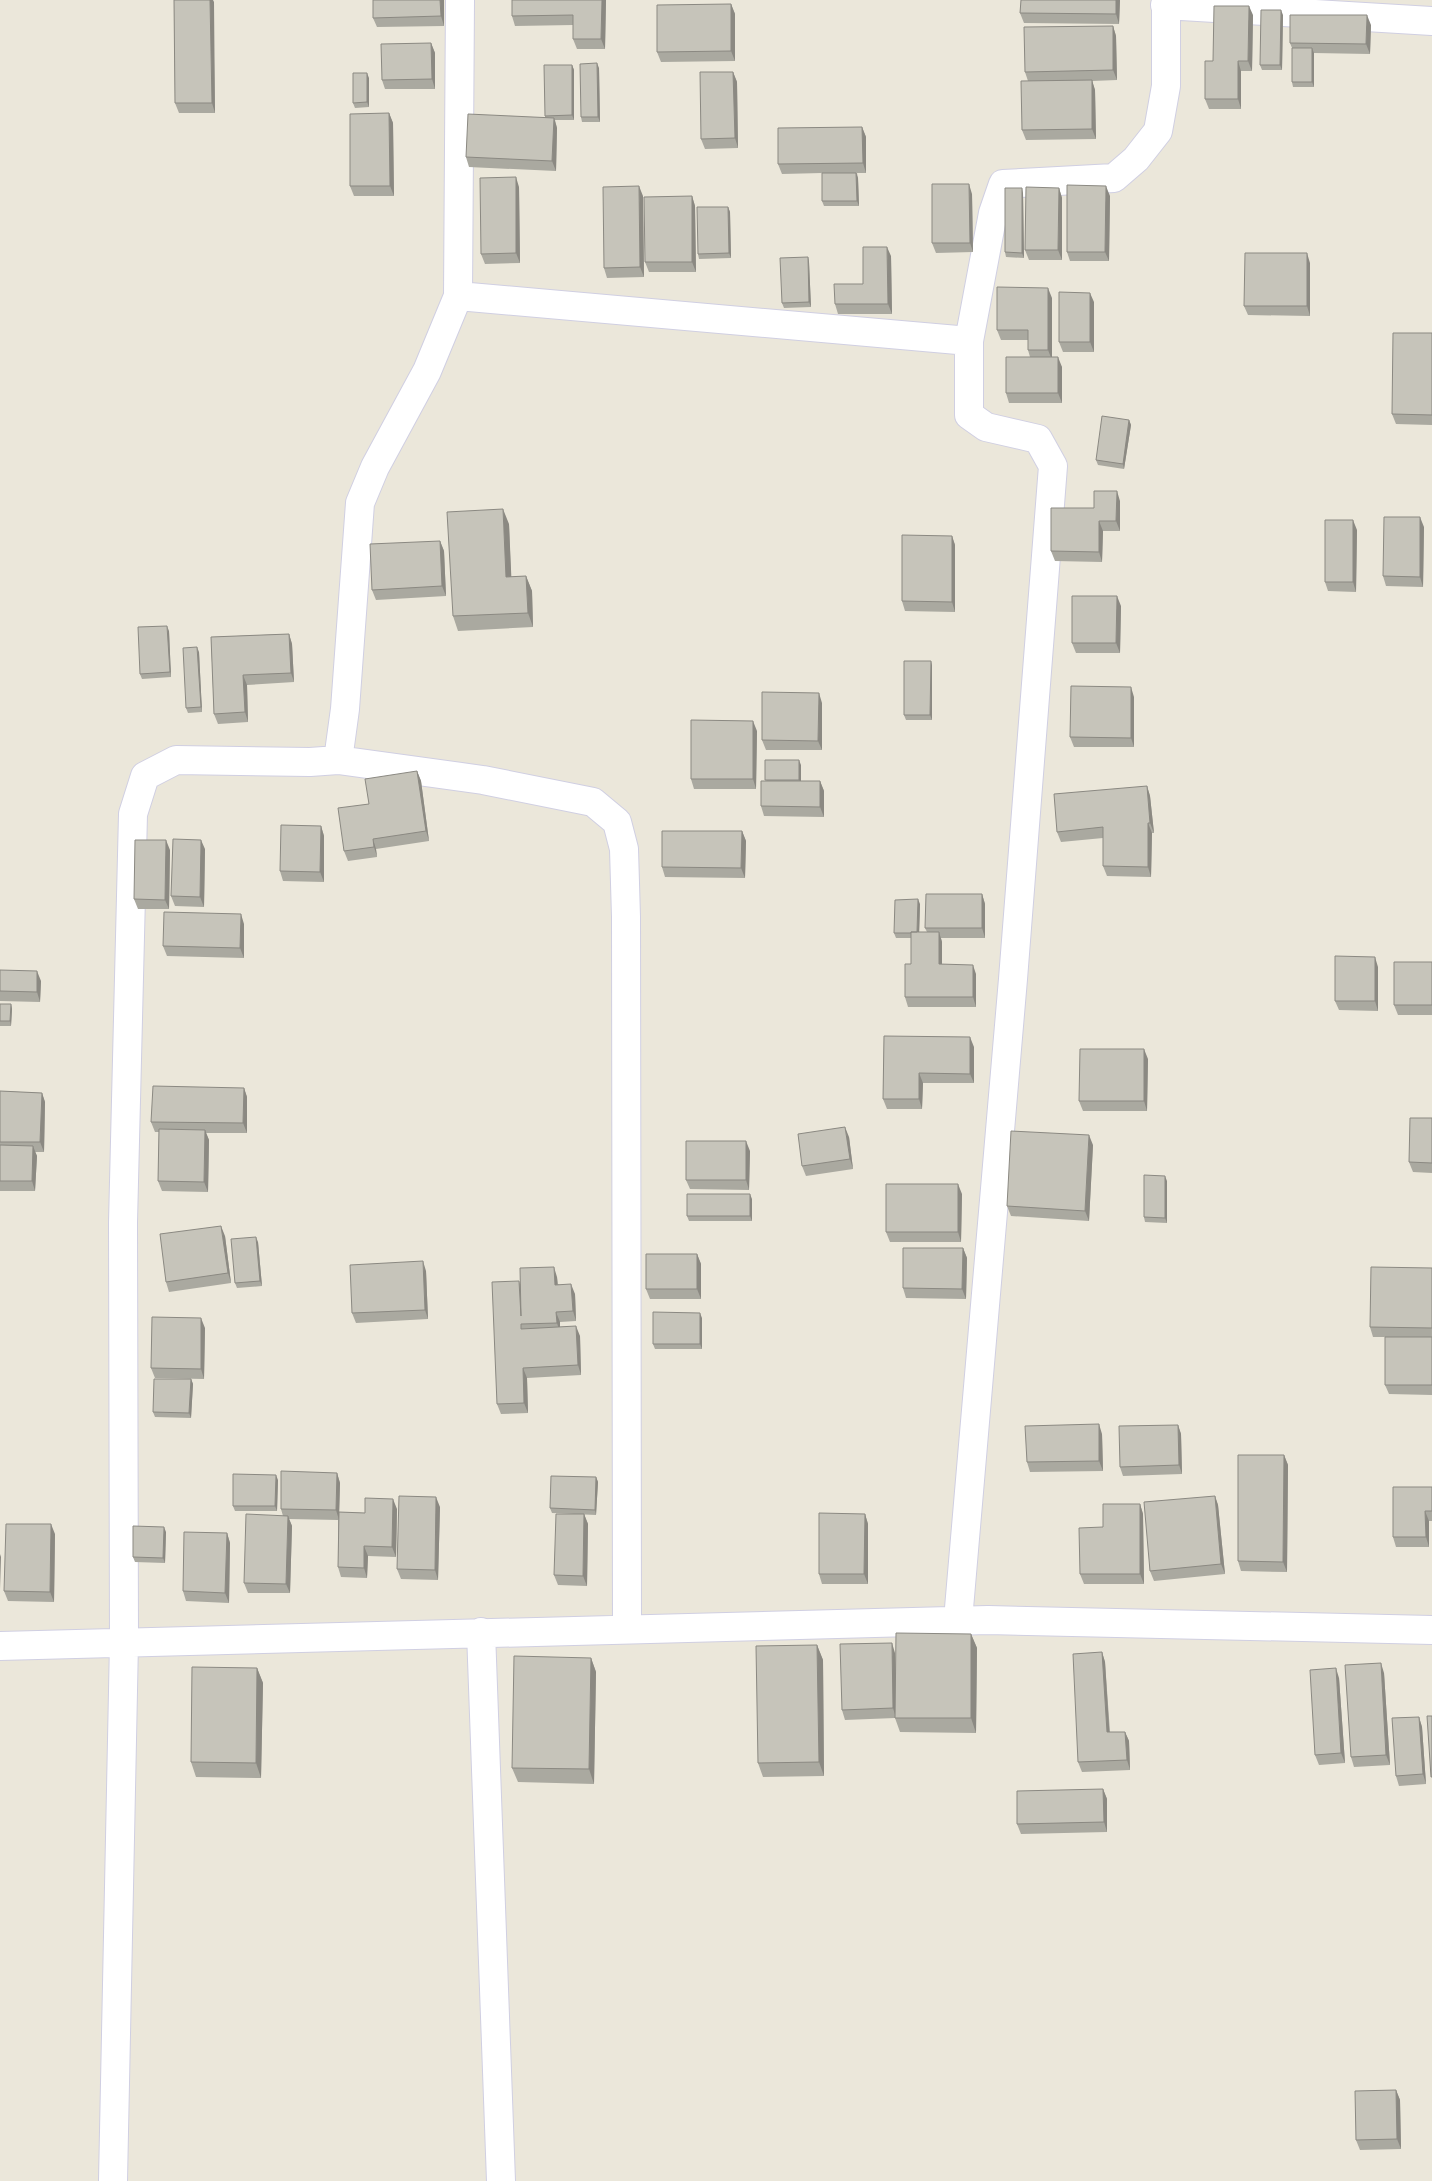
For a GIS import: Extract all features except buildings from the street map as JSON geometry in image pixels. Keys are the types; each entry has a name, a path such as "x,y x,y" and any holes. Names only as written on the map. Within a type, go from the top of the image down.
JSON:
{"street":[{"path":"338,760 345,709 360,503 375,468 427,371 458,296 460,0"},
{"path":"958,1620 1011,998 1053,466 1038,439 986,427 969,415 969,341 993,213 1004,184 1114,178 1136,160 1158,131 1166,86 1166,3 1432,21"},
{"path":"458,296 969,341"},
{"path":"113,2181 124,1642 123,1223 133,814 145,776 176,760 310,762 338,760 483,780 593,802 617,822 624,849 626,917 627,1628"},
{"path":"0,1646 958,1620 1432,1630"},
{"path":"481,1632 502,2181"}]}
